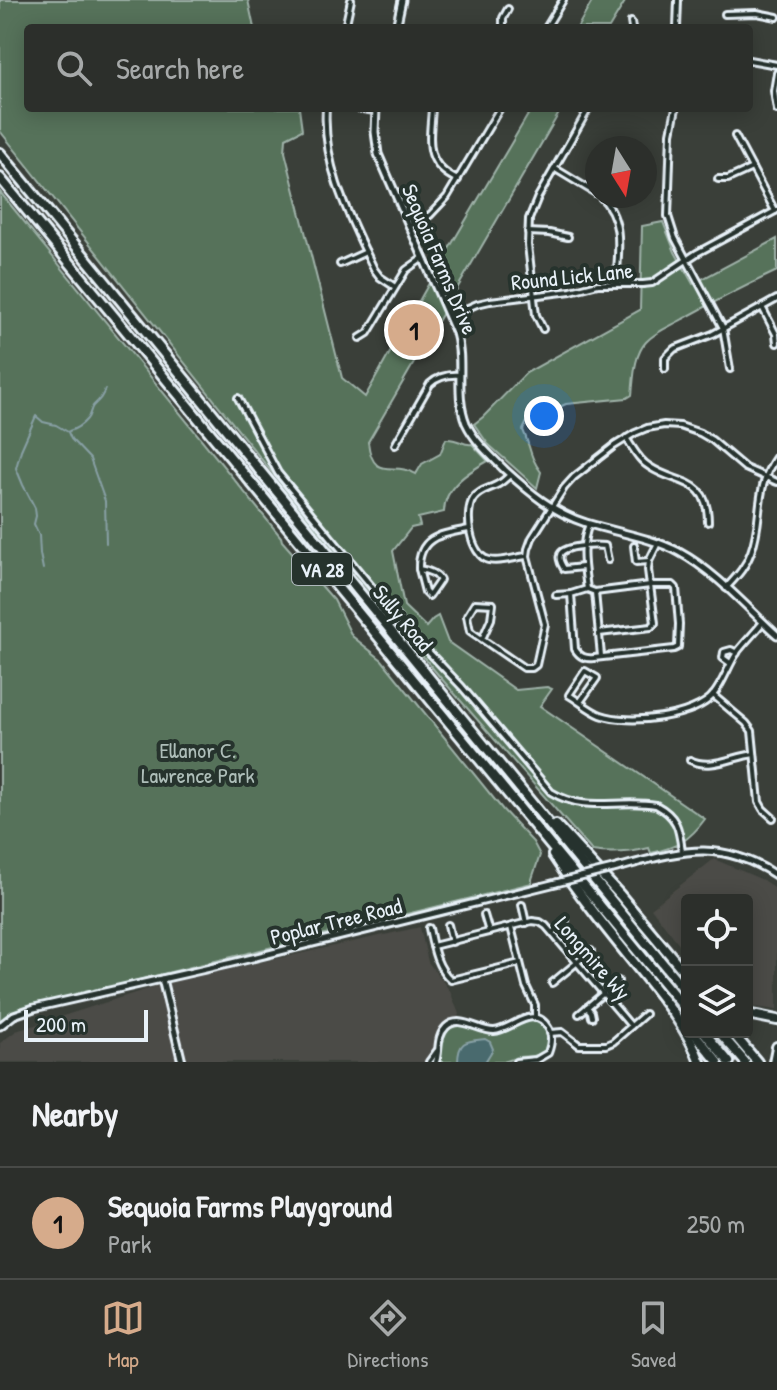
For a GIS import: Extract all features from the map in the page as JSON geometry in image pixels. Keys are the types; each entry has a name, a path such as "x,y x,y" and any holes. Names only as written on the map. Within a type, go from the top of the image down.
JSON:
{"highway":[{"name":"Sully Road","path":"0,153 681,986"},
{"name":"Sully Road","path":"0,178 681,1004"},
{"path":"499,762 681,966"},
{"path":"508,793 574,887 681,1019"},
{"path":"656,990 687,1035 700,1062"},
{"path":"753,1015 777,1020"},
{"path":"698,1038 718,1062"},
{"path":"709,1038 729,1062"},
{"path":"724,1038 745,1062"},
{"path":"737,1038 757,1062"},
{"path":"774,1062 777,1047"}],"street":[{"path":"346,24 351,0"},
{"path":"397,24 402,0"},
{"path":"548,24 563,0"},
{"path":"677,24 678,0"},
{"path":"503,24 508,9"},
{"path":"725,14 757,13 777,17"},
{"path":"753,61 777,65"},
{"path":"777,73 774,91 777,110"},
{"path":"326,112 325,137 335,180 378,274 395,287"},
{"name":"Sequoia Farms Drive","path":"376,112 378,154 449,316 459,344 462,408 471,432 483,448 551,507 589,524 641,536 697,563 777,635"},
{"path":"432,112 432,154 441,170 458,180"},
{"path":"410,226 437,209 447,197 498,112"},
{"path":"543,329 536,318 533,296 528,232 533,206 587,112"},
{"path":"675,112 671,133 667,209 686,260 723,328 730,369"},
{"path":"735,136 776,210"},
{"path":"554,168 585,187"},
{"path":"718,179 728,179 752,168"},
{"path":"610,208 618,229 616,283"},
{"name":"Round Lick Lane","path":"449,316 484,302 571,291 598,284 652,283 686,260 776,210"},
{"path":"528,232 568,237"},
{"path":"340,264 366,252"},
{"path":"360,338 368,333 406,270 423,258"},
{"path":"665,369 665,358 671,351 777,299"},
{"path":"762,307 776,334 777,343"},
{"path":"395,445 430,384 446,375 460,375"},
{"path":"238,398 278,473 405,627 462,687 551,792 571,802 591,805 656,805 666,810 676,822 682,851"},
{"path":"482,639 491,619 493,604 475,603 467,616 470,631 524,668 536,665 545,624 527,556 532,538 569,482 639,431 655,426 688,428 712,440 738,464 777,482"},
{"path":"626,438 648,466 687,482 700,491 707,503 708,522"},
{"path":"726,588 744,567 751,553 756,537 761,488 777,456"},
{"path":"510,474 501,483 483,490 474,498 469,507 470,529 475,548 485,559 493,561 527,556"},
{"path":"587,589 582,546 589,524"},
{"path":"419,569 439,577 429,596 419,569 418,559 423,549 434,537 470,529"},
{"path":"599,633 651,627 655,623 649,561 659,543"},
{"path":"584,567 564,569 559,559 562,550 601,545 605,546 608,560"},
{"path":"634,546 636,562 649,561"},
{"path":"556,595 587,589 595,592 673,585 676,588 679,624 678,647 587,659 575,649 571,594"},
{"path":"595,592 601,656"},
{"path":"580,702 597,678 585,671 569,695 599,715 651,719 694,708 713,695 737,653 763,622"},
{"path":"731,663 723,658 724,652 731,650 737,653"},
{"path":"713,695 752,731 759,802 773,818"},
{"path":"690,760 708,765 754,754"},
{"name":"Poplar Tree Road","path":"0,1026 27,1010 232,963 682,851 734,854 777,876"},
{"path":"522,905 526,923"},
{"path":"484,915 489,932"},
{"path":"552,932 566,920"},
{"name":"Longmire Wy","path":"433,946 540,922 552,932 631,1026"},
{"path":"448,925 452,942"},
{"path":"511,927 526,986 535,1005 535,1018"},
{"path":"429,928 439,965 451,980 520,963"},
{"path":"552,983 591,951"},
{"path":"162,979 182,1062"},
{"path":"579,1014 618,981"},
{"path":"587,1007 592,1017"},
{"path":"550,1033 562,1032 579,1045 606,1045 645,1014"},
{"path":"436,1062 438,1040 452,1023 467,1023 495,1031 508,1028 524,1018 542,1021 550,1033 550,1049 536,1060 516,1062"},
{"path":"429,1062 438,1049"}],"shaded area":[{"path":"714,859 763,880 777,890 777,1010 753,1007 753,894 681,894 681,946 651,908"},
{"path":"420,927 428,962 450,991 459,1014 457,1022 442,1032 434,1062 0,1062 0,1043 16,1031 163,984"}],"green space":[{"path":"0,0 248,0 253,24 24,24 24,112 300,112 302,130 286,138 285,152 342,378 365,397 530,112 560,112 368,442 371,455 380,466 416,474 422,464 440,454 446,439 472,444 488,461 465,475 453,488 444,512 418,518 420,526 411,528 393,551 404,606 426,627 438,616 448,642 516,690 552,689 540,706 705,819 688,838 651,853 649,848 620,852 592,851 440,677 305,514 0,131"},
{"path":"593,0 626,0 611,24 579,24"},
{"name":"Ellanor C. Lawrence Park","path":"0,192 282,541 334,600 352,636 382,660 503,810 533,842 540,855 532,883 37,1005 0,1024"},
{"path":"663,222 693,284 777,239 777,271 650,338 639,353 632,395 627,398 566,404 555,411 545,427 528,420 523,430 541,472 537,488 488,444 474,424 526,373 640,310 642,226"},
{"path":"525,1020 540,1024 549,1034 548,1046 537,1055 501,1062 437,1062 446,1034 455,1025 496,1033"}],"water":[{"path":"485,1039 493,1049 485,1062 458,1062 460,1049 465,1043"}],"waterway":[{"path":"69,431 87,419 105,389"},
{"path":"43,569 39,535 34,524 35,508 16,468 36,416 68,432 90,459 105,501 106,543"}],"place":[{"name":"Sequoia Farms Playground","path":"414,330"}]}
